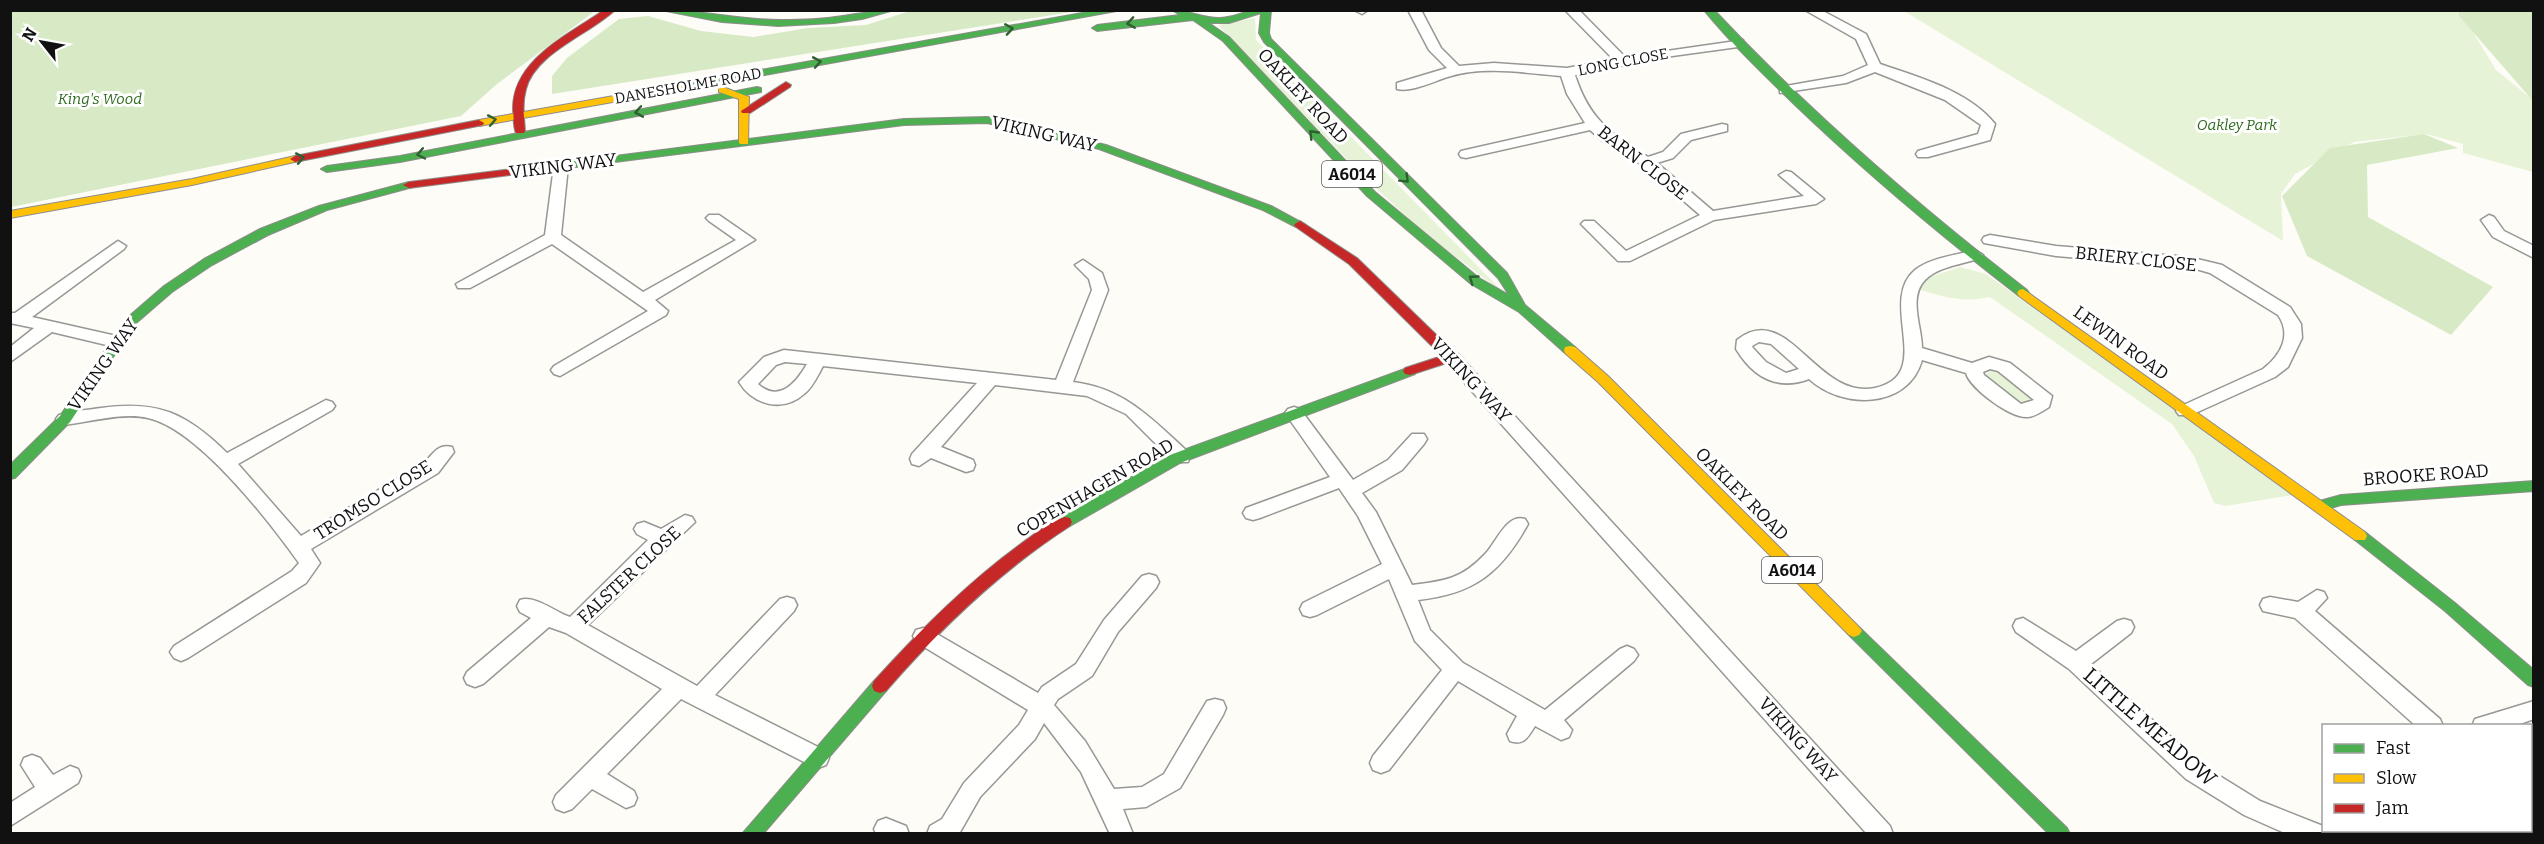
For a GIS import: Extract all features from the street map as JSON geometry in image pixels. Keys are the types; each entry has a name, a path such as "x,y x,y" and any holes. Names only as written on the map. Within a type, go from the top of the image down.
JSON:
{"street":[{"path":"520,134 519,114 524,80 539,63 610,10"},
{"path":"665,10 738,23 782,26 843,22 890,10"},
{"name":"DANESHOLME ROAD","path":"10,215 192,182 254,167 519,114 1119,10"},
{"name":"OAKLEY ROAD","path":"1176,10 1226,39 1371,194 1475,281 1523,309 1603,380 1786,564 2061,834"},
{"path":"1040,38 1144,21 1193,18 1229,20 1261,10"},
{"name":"OAKLEY ROAD","path":"1266,10 1264,33 1268,40 1503,276 1523,309"},
{"path":"1414,10 1436,50 1456,70"},
{"path":"1571,10 1624,63"},
{"name":"LEWIN ROAD","path":"1708,10 1738,44 1785,90 1872,169 1975,255 2185,411 2321,506 2444,600 2534,680"},
{"path":"1811,10 1861,37 1875,67"},
{"name":"LONG CLOSE","path":"1402,86 1456,70 1494,67 1567,72 1624,63 1665,53 1738,44"},
{"path":"1785,90 1846,79 1875,67 1934,89 1979,115 1989,124 1985,137 1929,153 1948,161"},
{"path":"727,137 731,100 759,72"},
{"name":"BARN CLOSE","path":"1567,72 1575,94 1593,125 1609,140 1647,162 1710,216"},
{"path":"694,83 744,97 744,142"},
{"name":"DANESHOLME ROAD","path":"192,182 237,181 400,159 520,134 792,84 745,116"},
{"path":"689,103 724,110"},
{"path":"745,116 764,129 797,135"},
{"name":"VIKING WAY","path":"10,474 65,419 115,341 133,319 186,276 242,241 281,222 327,205 382,191 684,150 727,137 744,142 904,122 987,120 1102,147 1267,208 1299,224 1353,261 1451,357 1882,834"},
{"path":"1466,154 1593,125"},
{"path":"1647,162 1668,154 1686,137 1722,128"},
{"path":"553,237 561,166"},
{"path":"1589,224 1624,258 1710,216 1816,199 1786,175"},
{"path":"645,298 747,240 714,218"},
{"path":"2489,220 2498,234 2534,253"},
{"path":"464,284 553,237"},
{"path":"553,237 645,298 660,311 570,355 560,370"},
{"name":"BRIERY CLOSE","path":"1990,240 2056,251 2189,262 2216,269 2284,311 2293,324 2294,338 2282,363 2269,373 2185,411"},
{"path":"14,319 118,246"},
{"path":"1810,372 1836,389 1849,394 1875,394 1899,382 1911,372 1915,362 1907,295 1911,285 1924,272 1975,255"},
{"path":"1063,385 1100,290 1096,277 1083,265"},
{"path":"14,319 115,341"},
{"path":"10,356 50,325"},
{"path":"1915,352 1973,369"},
{"name":"COPENHAGEN ROAD","path":"752,834 923,636 1036,539 1181,457 1294,412 1451,357"},
{"path":"817,361 1063,385 1090,390 1132,410 1181,457"},
{"path":"966,465 924,454 991,379"},
{"path":"225,463 326,406"},
{"name":"TROMSO CLOSE","path":"65,419 150,411 176,420 203,440 225,463 299,547 310,563 299,577 181,652"},
{"path":"1294,412 1366,512 1394,567 1422,635 1455,669 1546,721"},
{"path":"1253,513 1345,485 1395,465 1418,439"},
{"name":"TROMSO CLOSE","path":"299,547 431,468 445,452"},
{"name":"BROOKE ROAD","path":"2321,506 2341,500 2534,486"},
{"name":"FALSTER CLOSE","path":"573,627 662,539 685,522"},
{"path":"1405,594 1450,588 1470,579 1500,553 1518,524"},
{"path":"644,529 662,539"},
{"path":"1310,609 1394,567"},
{"path":"938,834 950,827 972,790 1027,732 1050,693 1084,670 1111,626 1149,582"},
{"path":"2270,605 2309,604 2430,724"},
{"path":"699,698 787,605"},
{"name":"FALSTER CLOSE","path":"527,606 546,617 573,627 678,687 818,758"},
{"path":"475,678 546,617"},
{"name":"LITTLE MEADOW","path":"2023,626 2076,663 2194,772 2252,808 2315,834"},
{"path":"2076,663 2124,627"},
{"path":"923,636 1043,708 1076,747 1110,800 1122,834"},
{"path":"1518,734 1546,721 1628,655"},
{"path":"1381,763 1455,669"},
{"path":"564,802 678,687"},
{"path":"1110,800 1146,797 1172,781 1215,708"},
{"path":"2489,724 2534,710"},
{"path":"32,765 50,789"},
{"path":"591,775 626,798"},
{"path":"10,816 70,776"}],"green space":[{"name":"King's Wood","path":"11,11 595,11 497,84 461,116 11,207"},
{"path":"910,11 1078,11 552,94 552,76 567,58 619,19 648,16 701,31 753,37 808,28 866,25"},
{"name":"Oakley Park","path":"1904,11 2460,11 2496,70 2533,100 2533,172 2463,153 2463,144 2426,134 2354,142 2295,174 2281,194 2283,241"},
{"path":"2459,11 2533,11 2533,101 2459,16"},
{"path":"1255,18 1256,40 1507,296 1420,229 1363,176 1218,25"},
{"path":"2424,134 2458,148 2367,165 2368,217 2493,287 2451,335 2307,256 2282,196 2330,148"},
{"path":"1960,267 1986,274 2293,495 2225,506 2214,503 2194,456 2172,424 1990,297 1954,298 1918,289 1927,278"},
{"path":"1990,370 2001,371 2034,397 2026,403 2013,400 1984,377"}],"traffic: fast":[{"path":"665,10 722,19 778,23 834,21 890,10"},
{"path":"687,86 1118,10"},
{"path":"1176,10 1208,20 1240,18 1261,10"},
{"path":"1266,10 1264,33 1267,40 1503,276 1520,304"},
{"path":"1708,10 1744,49 1859,159 2023,293"},
{"path":"1097,28 1189,17"},
{"path":"1197,19 1226,39 1371,194 1475,281 1523,309 1570,350"},
{"path":"327,169 400,159 757,90"},
{"path":"552,167 904,122 987,120 1102,147 1267,208 1300,225"},
{"path":"10,474 65,419 131,321 168,289 208,262 264,232 323,208 409,185"},
{"path":"1065,522 1175,459 1410,371"},
{"path":"2321,506 2341,500 2534,486"},
{"path":"2360,536 2450,607 2534,680"},
{"path":"1854,631 2061,834"},
{"path":"751,834 880,686"}],"traffic: slow":[{"path":"479,123 687,86"},
{"path":"723,90 744,97 744,142"},
{"path":"10,215 192,182 295,159"},
{"path":"2023,293 2360,536"},
{"path":"1570,350 1603,379 1854,631"}],"traffic: jam":[{"path":"520,131 521,86 531,70 540,60 611,10"},
{"path":"746,111 786,85"},
{"path":"295,159 479,123"},
{"path":"409,185 552,167"},
{"path":"1300,225 1353,261 1451,357 1410,371"},
{"path":"880,686 966,597 1015,556 1065,522"}]}
